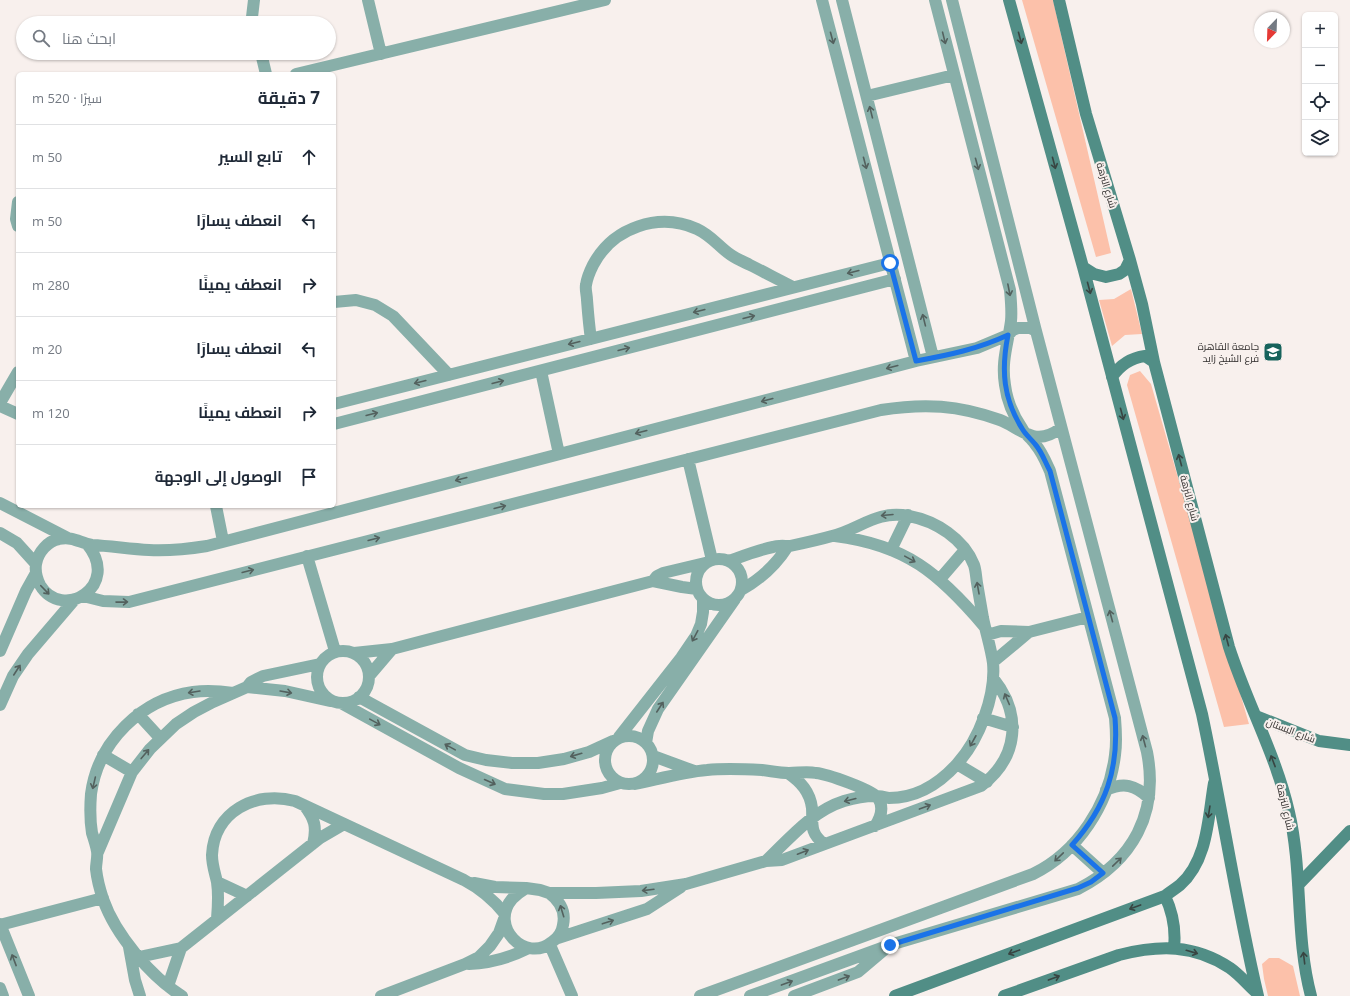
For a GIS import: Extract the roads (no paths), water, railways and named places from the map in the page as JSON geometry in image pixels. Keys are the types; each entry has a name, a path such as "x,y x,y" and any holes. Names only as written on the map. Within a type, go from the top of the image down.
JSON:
{"main road":[{"path":"1009,0 1083,267 1202,714 1215,774 1249,959 1258,994"},
{"name":"شارع النزهة","path":"1059,0 1086,114 1142,304 1154,362 1229,647 1241,683 1256,716 1281,781 1290,813 1298,885 1299,919 1306,977 1311,996"},
{"path":"1083,267 1094,274 1106,277 1119,274 1125,270 1130,260"},
{"path":"1112,377 1119,368 1128,361 1145,356 1154,362"},
{"name":"شارع البستان","path":"1256,716 1319,741 1350,745"},
{"path":"895,996 1165,896 1180,885 1192,870 1201,853 1215,774"},
{"path":"1298,885 1350,831"},
{"path":"1165,896 1173,916 1174,948"},
{"path":"1004,996 1119,955 1141,950 1174,948 1191,951 1213,959 1230,968 1258,994"}],"street":[{"path":"252,16 254,0"},
{"path":"368,0 380,54"},
{"path":"304,72 380,54 554,6 606,0"},
{"path":"822,0 916,361"},
{"path":"842,0 933,358"},
{"path":"700,996 1044,869 1054,862 1081,835 1096,813 1112,772 1116,736 1115,718 1050,471 1035,443 1024,432 1015,417 1005,385 1005,351 1011,320 1012,305 1010,290 935,0"},
{"path":"750,996 890,945 1078,888 1091,882 1115,864 1134,840 1144,820 1150,783 1150,767 1147,752 1061,428 952,0"},
{"path":"263,60 266,72"},
{"path":"867,96 954,75"},
{"path":"591,339 586,285 590,271 597,258 612,241 630,229 644,224 671,222 685,224 698,229 710,236 730,255 793,287"},
{"path":"336,403 890,263"},
{"path":"336,423 895,279"},
{"path":"336,302 356,300 375,305 392,316 449,375"},
{"path":"0,650 36,568 39,555 51,542 59,539 77,539 87,544 150,550 179,550 207,546 916,361 977,348 1008,335 1013,330 1018,328 1024,327 1036,331"},
{"path":"541,371 559,454"},
{"path":"16,376 0,405 16,413"},
{"path":"0,533 16,543 36,568 38,581 49,595 57,599 66,600 79,598 129,602 881,410 905,406 954,408 979,413 1002,421 1033,436 1044,437 1053,434 1061,428"},
{"path":"688,460 708,562"},
{"path":"0,503 68,538"},
{"path":"216,508 223,541"},
{"path":"729,561 773,546 788,546 834,536 879,516 908,516 921,519 946,531 965,550 974,566 993,662 991,691 983,718 973,742 958,764 938,782 915,794 889,798 877,796 860,797 827,808 812,818 766,861"},
{"path":"892,550 908,516"},
{"path":"834,536 853,538 873,543 909,558 940,579 957,595 986,631"},
{"path":"0,705 13,676 28,654 79,598 90,590 95,583 98,574 98,566 96,557 87,544"},
{"path":"354,653 392,649 653,581 682,587 700,594 708,602 724,605 773,567 788,546"},
{"path":"940,579 965,550"},
{"path":"307,556 335,652"},
{"path":"653,581 657,576 663,573 720,559 729,561 738,568 741,573 742,584 738,595 685,661 608,747 605,754 605,768 614,780 628,785 694,771 736,769 788,773 816,773 843,780 877,796 881,811 875,826"},
{"path":"646,743 648,731 658,709 685,661 701,624 703,612 697,575 699,570 708,562"},
{"path":"986,631 1029,632 1088,617"},
{"path":"993,662 1029,632"},
{"path":"369,676 392,649"},
{"path":"247,687 285,691 337,702 354,701 365,691 369,676 363,660 354,653 348,651 335,652 324,658 320,664 316,678 318,686 327,698 337,702 459,768 505,789 544,794 583,792 620,783"},
{"path":"181,996 151,971 113,921 103,898 96,869 98,852 132,772 140,760 160,738 176,724 213,702 247,687 251,682 263,676 320,664"},
{"path":"464,880 495,887 526,888 549,893 649,890 686,884 766,861 782,860 981,786 996,773 1003,763 1012,739 1012,713 1008,700 1002,688 993,678"},
{"path":"98,852 92,833 91,793 103,756 119,733 138,714 167,699 193,692 213,690 233,693"},
{"path":"359,697 465,755 486,760 512,763 538,763 564,759 589,752 616,739 626,736 634,736 640,738 651,748 653,756 652,770 642,781 635,784"},
{"path":"138,714 160,738"},
{"path":"983,718 1013,727"},
{"path":"459,768 465,755"},
{"path":"103,756 132,772"},
{"path":"653,756 694,771"},
{"path":"958,764 987,782"},
{"path":"788,773 797,779 809,796 812,807 811,824 815,836 824,844"},
{"path":"1106,790 1115,786 1124,785 1134,787 1142,791 1148,798"},
{"path":"217,920 217,882 213,869 212,855 214,842 220,829 227,818 237,809 249,802 262,798 274,797 284,798 304,805 476,886 497,904 505,917"},
{"path":"304,805 311,814 314,824 315,834 313,844"},
{"path":"139,957 181,948 313,844 344,824"},
{"path":"1072,845 1103,873"},
{"path":"217,882 247,896"},
{"path":"526,888 511,900 506,909 506,929 512,938 520,945 529,948 540,948 554,941 647,909 686,884"},
{"path":"549,893 558,900 563,909 563,929 554,941"},
{"path":"29,996 0,924 103,898"},
{"path":"381,996 465,964 479,957 490,946 499,933 505,917"},
{"path":"554,941 572,996"},
{"path":"128,942 135,980 140,996"},
{"path":"794,996 858,972 890,945"},
{"path":"168,986 181,948"},
{"path":"465,964 482,964 498,961 514,956 529,948"},
{"path":"0,988 3,996"}],"place":[{"name":"جامعة القاهرة فرع الشيخ زايد","path":"1273,352"}]}
